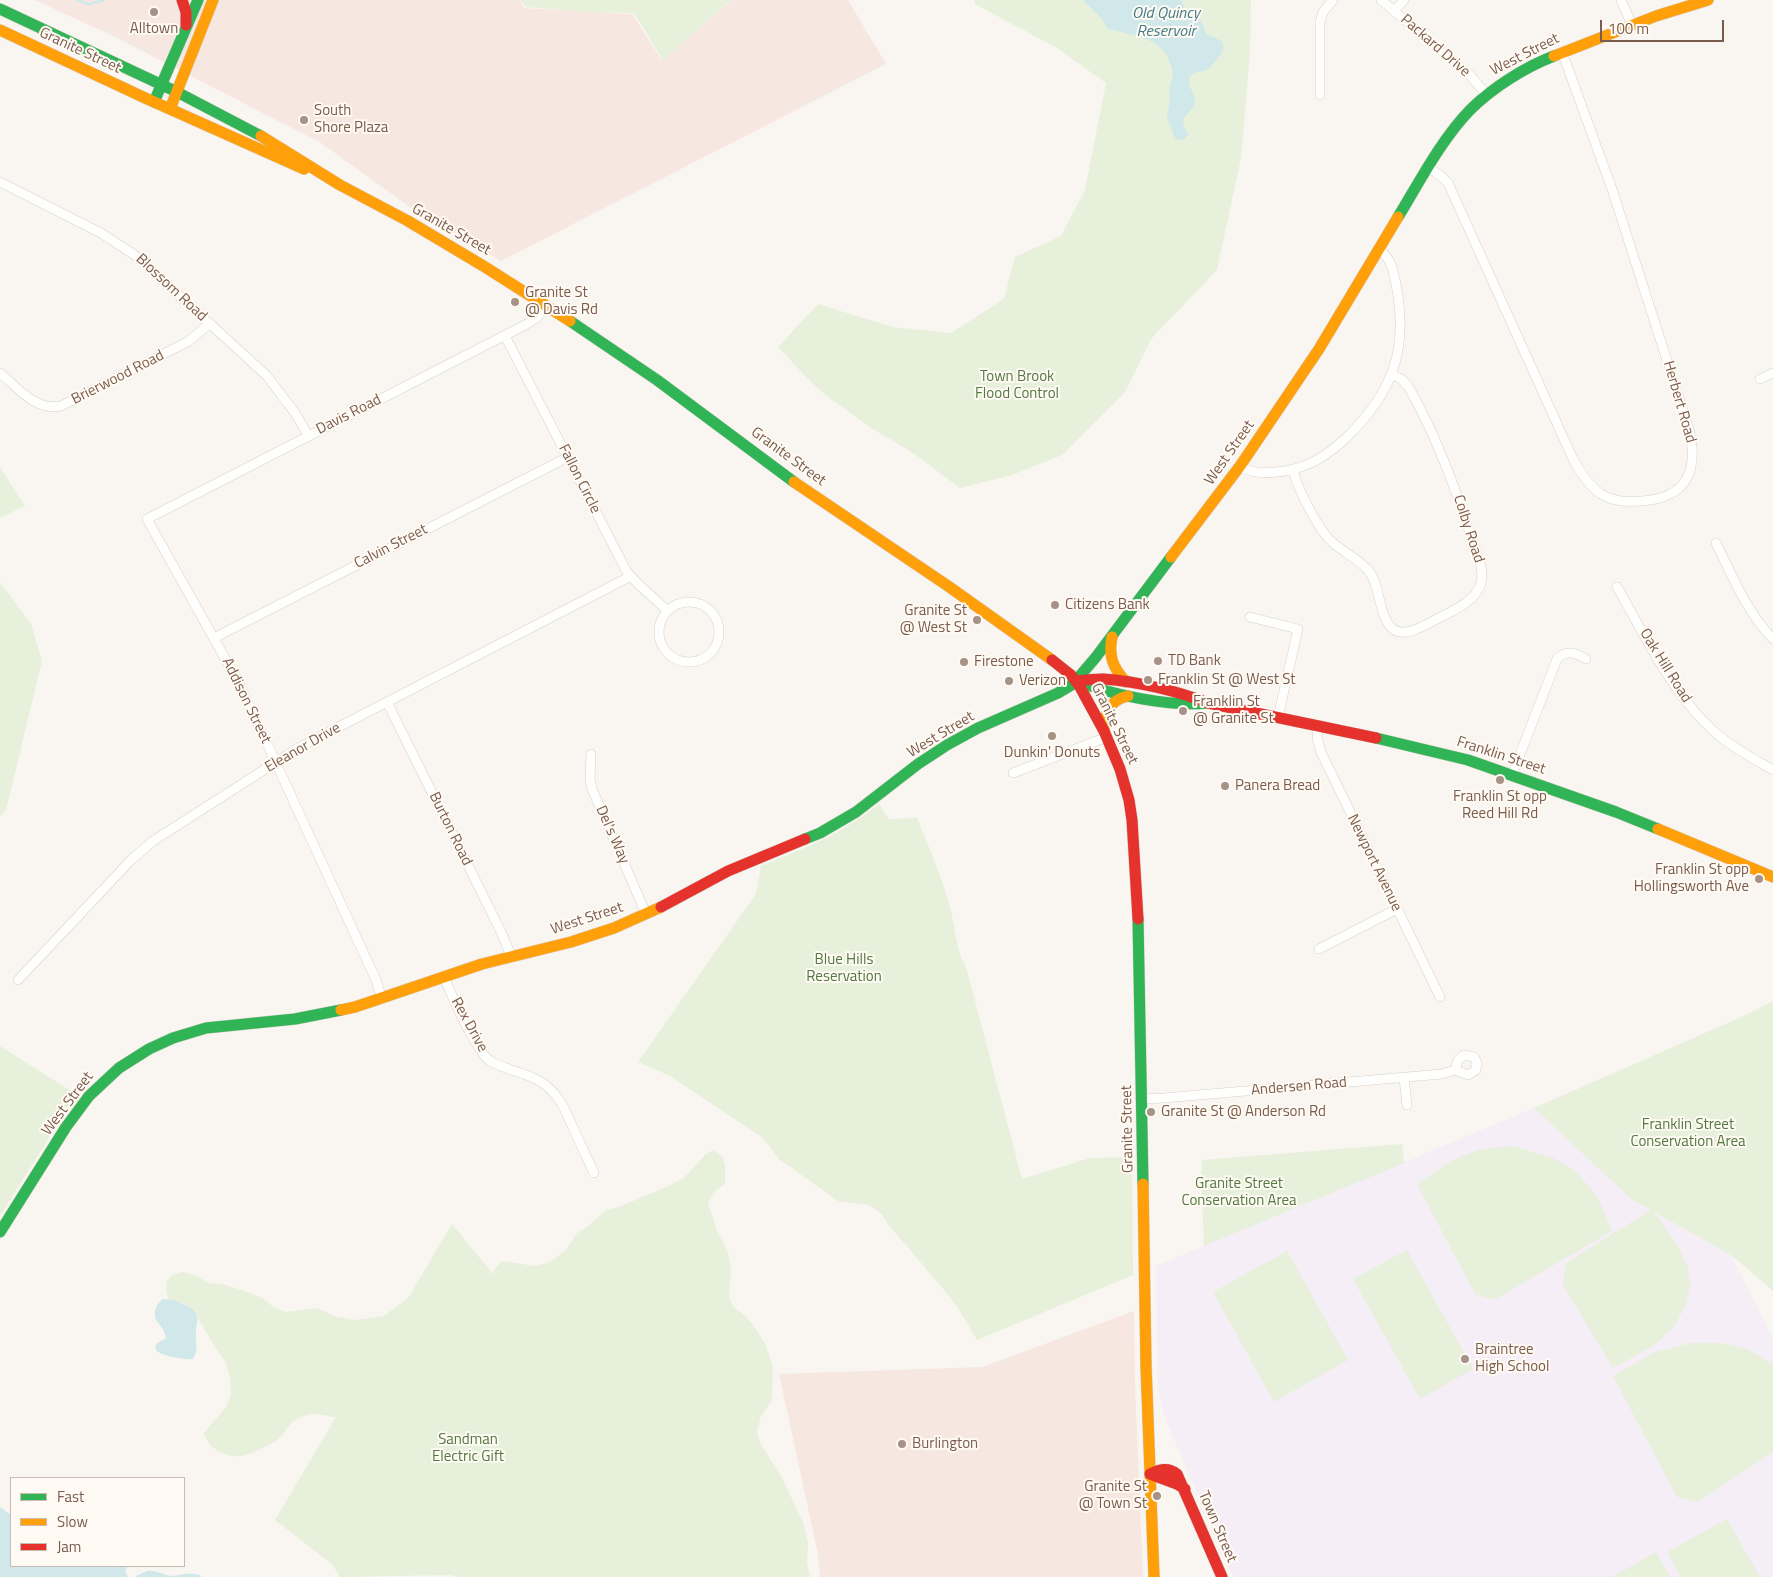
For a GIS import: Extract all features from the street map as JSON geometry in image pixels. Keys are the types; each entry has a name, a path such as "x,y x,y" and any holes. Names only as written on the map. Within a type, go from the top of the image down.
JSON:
{"main road":[{"path":"182,0 186,12 185,30"},
{"path":"154,102 198,0"},
{"path":"170,109 213,0"},
{"name":"West Street","path":"0,1232 66,1127 84,1103 112,1073 140,1053 173,1038 206,1028 316,1016 355,1008 511,956 592,936 646,914 728,871 820,833 856,812 918,764 947,745 978,728 1058,693 1076,681 1240,466 1319,349 1428,167 1454,129 1486,94 1520,72 1562,52 1632,25 1708,0"},
{"name":"Granite Street","path":"0,9 177,92 277,145 340,184 438,238 657,380 792,480 1036,647 1076,681 1105,734 1124,784 1133,832 1138,905 1146,1357 1154,1577"},
{"name":"Granite Street","path":"0,30 154,102 340,184"},
{"path":"1112,636 1109,648 1111,663 1126,682"},
{"name":"Franklin Street","path":"1076,681 1102,679 1126,682 1179,693 1208,703 1318,725 1442,754 1512,775 1616,812 1773,877"},
{"name":"Franklin Street","path":"1076,681 1101,689 1184,705 1208,703"},
{"path":"1105,734 1104,719 1108,706 1120,698 1131,695"},
{"name":"Town Street","path":"1150,1474 1158,1470 1171,1469 1177,1474 1222,1577"}],"street":[{"path":"1320,95 1320,22 1323,12 1333,0"},
{"name":"Packard Drive","path":"1381,0 1469,74 1486,94"},
{"path":"1394,11 1404,0"},
{"path":"1621,0 1632,25"},
{"name":"Herbert Road","path":"1428,167 1448,183 1573,458 1588,483 1603,495 1621,501 1638,502 1659,499 1678,490 1688,476 1692,463 1692,442 1689,428 1609,178 1562,52"},
{"name":"Blossom Road","path":"0,182 92,228 124,247 143,262 271,381 308,435"},
{"path":"1240,466 1257,472 1293,469 1322,458 1347,436 1378,402 1391,374 1400,344 1401,315 1391,262 1387,255 1380,250"},
{"name":"Davis Road","path":"147,519 308,435 505,336 531,322 547,307"},
{"name":"Brierwood Road","path":"0,373 36,403 46,407 60,406 72,402 189,341 209,324"},
{"name":"Fallon Circle","path":"505,336 631,576 668,611"},
{"path":"1760,379 1773,373"},
{"name":"Colby Road","path":"1293,469 1298,485 1325,535 1371,575 1387,622 1392,629 1405,632 1422,627 1474,596 1482,583 1481,567 1453,482 1408,386 1402,379 1391,374"},
{"name":"Calvin Street","path":"214,638 568,457"},
{"name":"Addison Street","path":"147,519 240,685 376,980 382,999"},
{"path":"1716,543 1751,612 1773,638"},
{"name":"Eleanor Drive","path":"18,980 142,850 298,748 631,576"},
{"name":"Oak Hill Road","path":"1617,587 1669,679 1690,706 1723,739 1773,770"},
{"path":"691,602 703,605 710,610 717,620 719,628 718,641 712,652 702,660 694,662 682,662 670,656 662,646 659,634 661,621 668,611 678,604 691,602"},
{"path":"1250,617 1298,629 1278,717"},
{"path":"1512,775 1557,659 1562,654 1570,652 1586,659"},
{"name":"Burton Road","path":"387,702 502,934 511,956"},
{"name":"Newport Avenue","path":"1318,725 1317,738 1321,752 1440,997"},
{"path":"1013,773 1105,734"},
{"name":"Del's Way","path":"591,754 590,779 593,794 646,914"},
{"path":"1319,949 1397,909"},
{"name":"Rex Drive","path":"444,977 474,1040 485,1056 499,1065 535,1077 545,1084 556,1096 594,1173"},
{"name":"Andersen Road","path":"1142,1099 1404,1078 1442,1074 1455,1070"},
{"path":"1404,1078 1406,1105"}],"shaded area":[{"path":"35,0 520,0 524,8 632,14 662,60 732,0 848,0 886,64 501,261 410,207 321,143 113,36"},
{"name":"Braintree High School","path":"1534,1108 1632,1200 1731,1255 1773,1339 1773,1577 1233,1577 1161,1406 1158,1385 1156,1266"},
{"path":"1134,1311 1143,1577 820,1577 818,1554 779,1374 982,1367"}],"green space":[{"path":"521,0 731,0 663,60 634,13 587,12 525,7"},
{"name":"Town Brook Flood Control","path":"975,0 1251,0 1250,50 1241,158 1217,270 1151,339 1125,392 1062,455 1012,475 960,488 913,453 870,427 827,396 778,347 818,304 892,327 951,333 1004,299 1015,257 1061,236 1085,190 1106,83 1057,48 975,4"},
{"path":"0,467 25,506 0,518"},
{"path":"0,582 31,624 42,661 6,810 0,816"},
{"name":"Blue Hills Reservation","path":"879,804 889,819 917,818 935,862 950,908 958,946 966,967 1022,1179 1090,1158 1132,1157 1133,1275 977,1340 958,1308 887,1223 882,1214 869,1205 838,1201 779,1159 763,1138 670,1076 638,1062 756,894 761,866 837,832"},
{"name":"Franklin Street Conservation Area","path":"1773,1001 1773,1291 1731,1255 1654,1212 1679,1247 1688,1268 1690,1286 1686,1305 1673,1328 1653,1346 1613,1368 1563,1285 1566,1263 1651,1210 1632,1200 1534,1108 1746,1015"},
{"path":"0,1046 79,1096 54,1130 0,1216"},
{"name":"Granite Street Conservation Area","path":"1402,1144 1404,1163 1204,1246 1202,1160"},
{"path":"1513,1146 1553,1158 1576,1171 1598,1198 1612,1231 1494,1300 1475,1294 1417,1184 1454,1159 1481,1149"},
{"name":"Sandman Electric Gift","path":"713,1150 723,1157 725,1184 713,1193 708,1203 718,1233 728,1252 731,1270 729,1297 733,1306 754,1326 765,1344 773,1366 772,1400 761,1416 757,1431 760,1443 782,1478 803,1522 808,1542 807,1563 810,1577 458,1577 450,1575 340,1577 332,1564 275,1520 336,1417 313,1414 299,1418 292,1422 274,1442 241,1456 224,1454 218,1451 206,1438 204,1433 227,1406 231,1393 230,1379 226,1362 193,1310 183,1303 168,1299 167,1281 172,1275 182,1272 194,1275 209,1283 242,1290 262,1298 276,1309 287,1312 317,1308 337,1317 355,1320 384,1316 408,1298 452,1224 493,1274 496,1267 503,1261 535,1266 548,1263 565,1251 577,1233 587,1227 606,1210 616,1208 680,1180 704,1156"},
{"path":"1407,1250 1473,1369 1420,1399 1353,1279"},
{"path":"1287,1251 1348,1360 1274,1402 1213,1292"},
{"path":"1691,1343 1722,1343 1749,1350 1773,1364 1773,1452 1698,1502 1677,1497 1613,1376 1655,1352"},
{"path":"1727,1519 1760,1577 1681,1577 1667,1552"},
{"path":"1656,1552 1670,1577 1612,1577"}],"water":[{"name":"Old Quincy Reservoir","path":"1083,0 1181,0 1189,16 1201,20 1206,34 1222,41 1222,53 1208,70 1193,73 1190,77 1189,81 1195,103 1183,119 1184,127 1189,134 1184,139 1175,138 1167,118 1170,99 1169,89 1173,75 1167,55 1156,43 1138,36 1108,29 1102,19"},
{"path":"162,1299 182,1303 195,1312 197,1316 196,1349 193,1359 170,1356 156,1350 156,1344 166,1338 155,1317 157,1306"},
{"path":"0,1507 10,1514 10,1567 127,1567 125,1570 128,1577 0,1577"},
{"path":"147,1571 171,1576 195,1574 202,1577 134,1577"}],"waterway":[{"path":"77,0 89,4 104,0"}],"traffic: fast":[{"path":"154,102 198,0"},
{"path":"0,9 177,92 261,136"},
{"path":"1398,217 1440,148 1470,110 1509,79 1554,56"},
{"path":"570,321 657,380 794,482"},
{"path":"805,839 820,833 856,812 918,764 947,745 978,728 1058,693 1073,684 1096,657 1171,557"},
{"path":"1080,682 1108,691 1159,702 1206,703"},
{"path":"1376,738 1468,760 1616,812 1658,829"},
{"path":"1138,919 1143,1184"},
{"path":"0,1232 66,1127 89,1096 119,1068 149,1049 173,1038 206,1028 295,1019 341,1010"}],"traffic: slow":[{"path":"170,109 213,0"},
{"path":"1554,56 1656,16 1708,0"},
{"path":"0,30 304,169"},
{"path":"261,136 340,185 408,221 485,267 570,321"},
{"path":"1171,557 1240,466 1319,349 1398,217"},
{"path":"794,482 948,586 1052,660"},
{"path":"1112,637 1111,656 1115,667 1126,682"},
{"path":"1104,730 1107,712 1117,700 1128,696"},
{"path":"1658,829 1773,877"},
{"path":"341,1010 482,964 571,942 614,928 661,907"},
{"path":"1143,1184 1146,1366 1154,1577"}],"traffic: jam":[{"path":"182,0 186,12 186,25"},
{"path":"1052,660 1071,675 1080,687 1104,731 1120,769 1129,800 1132,820 1138,919"},
{"path":"1076,681 1103,679 1142,684 1183,694 1208,703 1376,738"},
{"path":"661,907 728,871 805,839"},
{"path":"1150,1474 1164,1470 1170,1470 1177,1474 1222,1577"},
{"path":"1150,1474 1185,1489"}],"place":[{"name":"Alltown","path":"154,12"},
{"name":"South Shore Plaza","path":"304,120"},
{"name":"Granite St @ Davis Rd","path":"515,302"},
{"name":"Citizens Bank","path":"1055,605"},
{"name":"Granite St @ West St","path":"977,620"},
{"name":"TD Bank","path":"1158,661"},
{"name":"Firestone","path":"964,662"},
{"name":"Franklin St @ West St","path":"1148,680"},
{"name":"Verizon","path":"1009,681"},
{"name":"Franklin St @ Granite St","path":"1183,711"},
{"name":"Dunkin' Donuts","path":"1052,736"},
{"name":"Franklin St opp Reed Hill Rd","path":"1500,780"},
{"name":"Panera Bread","path":"1225,786"},
{"name":"Franklin St opp Hollingsworth Ave","path":"1759,879"},
{"name":"Granite St @ Anderson Rd","path":"1151,1112"},
{"name":"Braintree High School","path":"1465,1359"},
{"name":"Burlington","path":"902,1444"},
{"name":"Granite St @ Town St","path":"1157,1496"}]}
